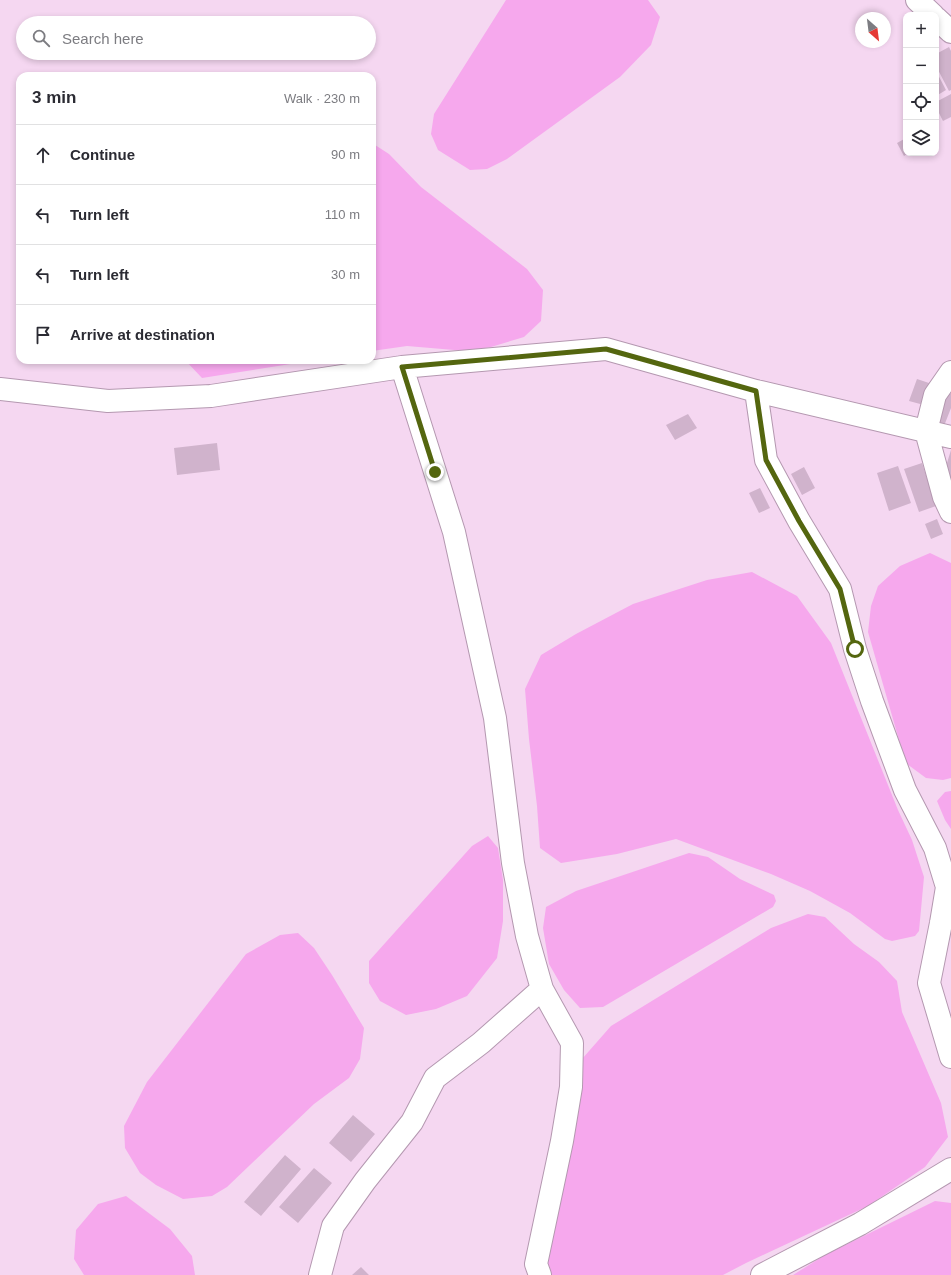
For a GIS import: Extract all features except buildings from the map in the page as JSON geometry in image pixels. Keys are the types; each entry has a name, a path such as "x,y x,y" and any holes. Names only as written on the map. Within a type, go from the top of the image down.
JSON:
{"street":[{"path":"916,0 930,12"},
{"path":"939,21 951,32"},
{"path":"0,389 108,401 211,396 402,367 606,349 756,391 951,437"},
{"path":"402,367 454,532 495,718 513,863 527,936 542,989 572,1043 571,1087 562,1141 536,1264 540,1275"},
{"path":"951,372 935,394 926,431 944,497 951,512"},
{"path":"756,391 766,460 799,521 840,589 855,649 872,701 905,790 935,848 947,887 929,983 951,1057"},
{"path":"320,1275 333,1226 412,1122 435,1078 481,1043 542,989"},
{"path":"762,1275 860,1224 951,1169"}],"shaded area":[{"path":"506,0 648,0 660,17 651,45 620,77 507,159 487,169 470,170 438,150 431,134 434,114"},
{"path":"376,146 389,154 421,187 527,269 543,290 541,321 524,337 491,347 466,351 407,346 376,350"},
{"path":"189,364 291,364 202,378"},
{"path":"930,553 951,563 951,778 943,780 926,778 907,764 868,632 871,606 878,586 900,566"},
{"path":"752,572 797,596 831,643 898,810 912,840 924,877 919,931 915,936 892,941 885,939 850,913 810,891 771,874 676,839 617,854 561,863 540,848 525,689 541,655 576,634 633,604 707,580"},
{"path":"951,791 951,829 945,820 937,801 945,792"},
{"path":"488,836 498,848 503,880 503,921 497,958 467,996 436,1009 406,1015 380,1001 369,983 369,961 472,846"},
{"path":"689,853 708,857 740,879 774,895 776,901 773,907 603,1007 580,1008 564,990 549,964 543,928 546,907 576,891"},
{"path":"808,914 825,917 854,944 879,962 897,981 902,1012 941,1103 948,1137 925,1167 868,1206 723,1275 549,1275 545,1261 560,1179 582,1082 582,1059 611,1026 771,928"},
{"path":"298,933 314,948 364,1028 360,1059 349,1078 314,1104 227,1187 212,1196 183,1199 156,1185 140,1173 125,1148 124,1126 147,1082 246,954 280,935"},
{"path":"126,1196 170,1229 192,1256 195,1275 84,1275 74,1259 76,1230 98,1204"},
{"path":"935,1201 951,1203 951,1275 793,1275 825,1255"}],"route":[{"path":"435,472 402,367 606,349 756,391 766,460 799,521 840,589 855,649"}]}
